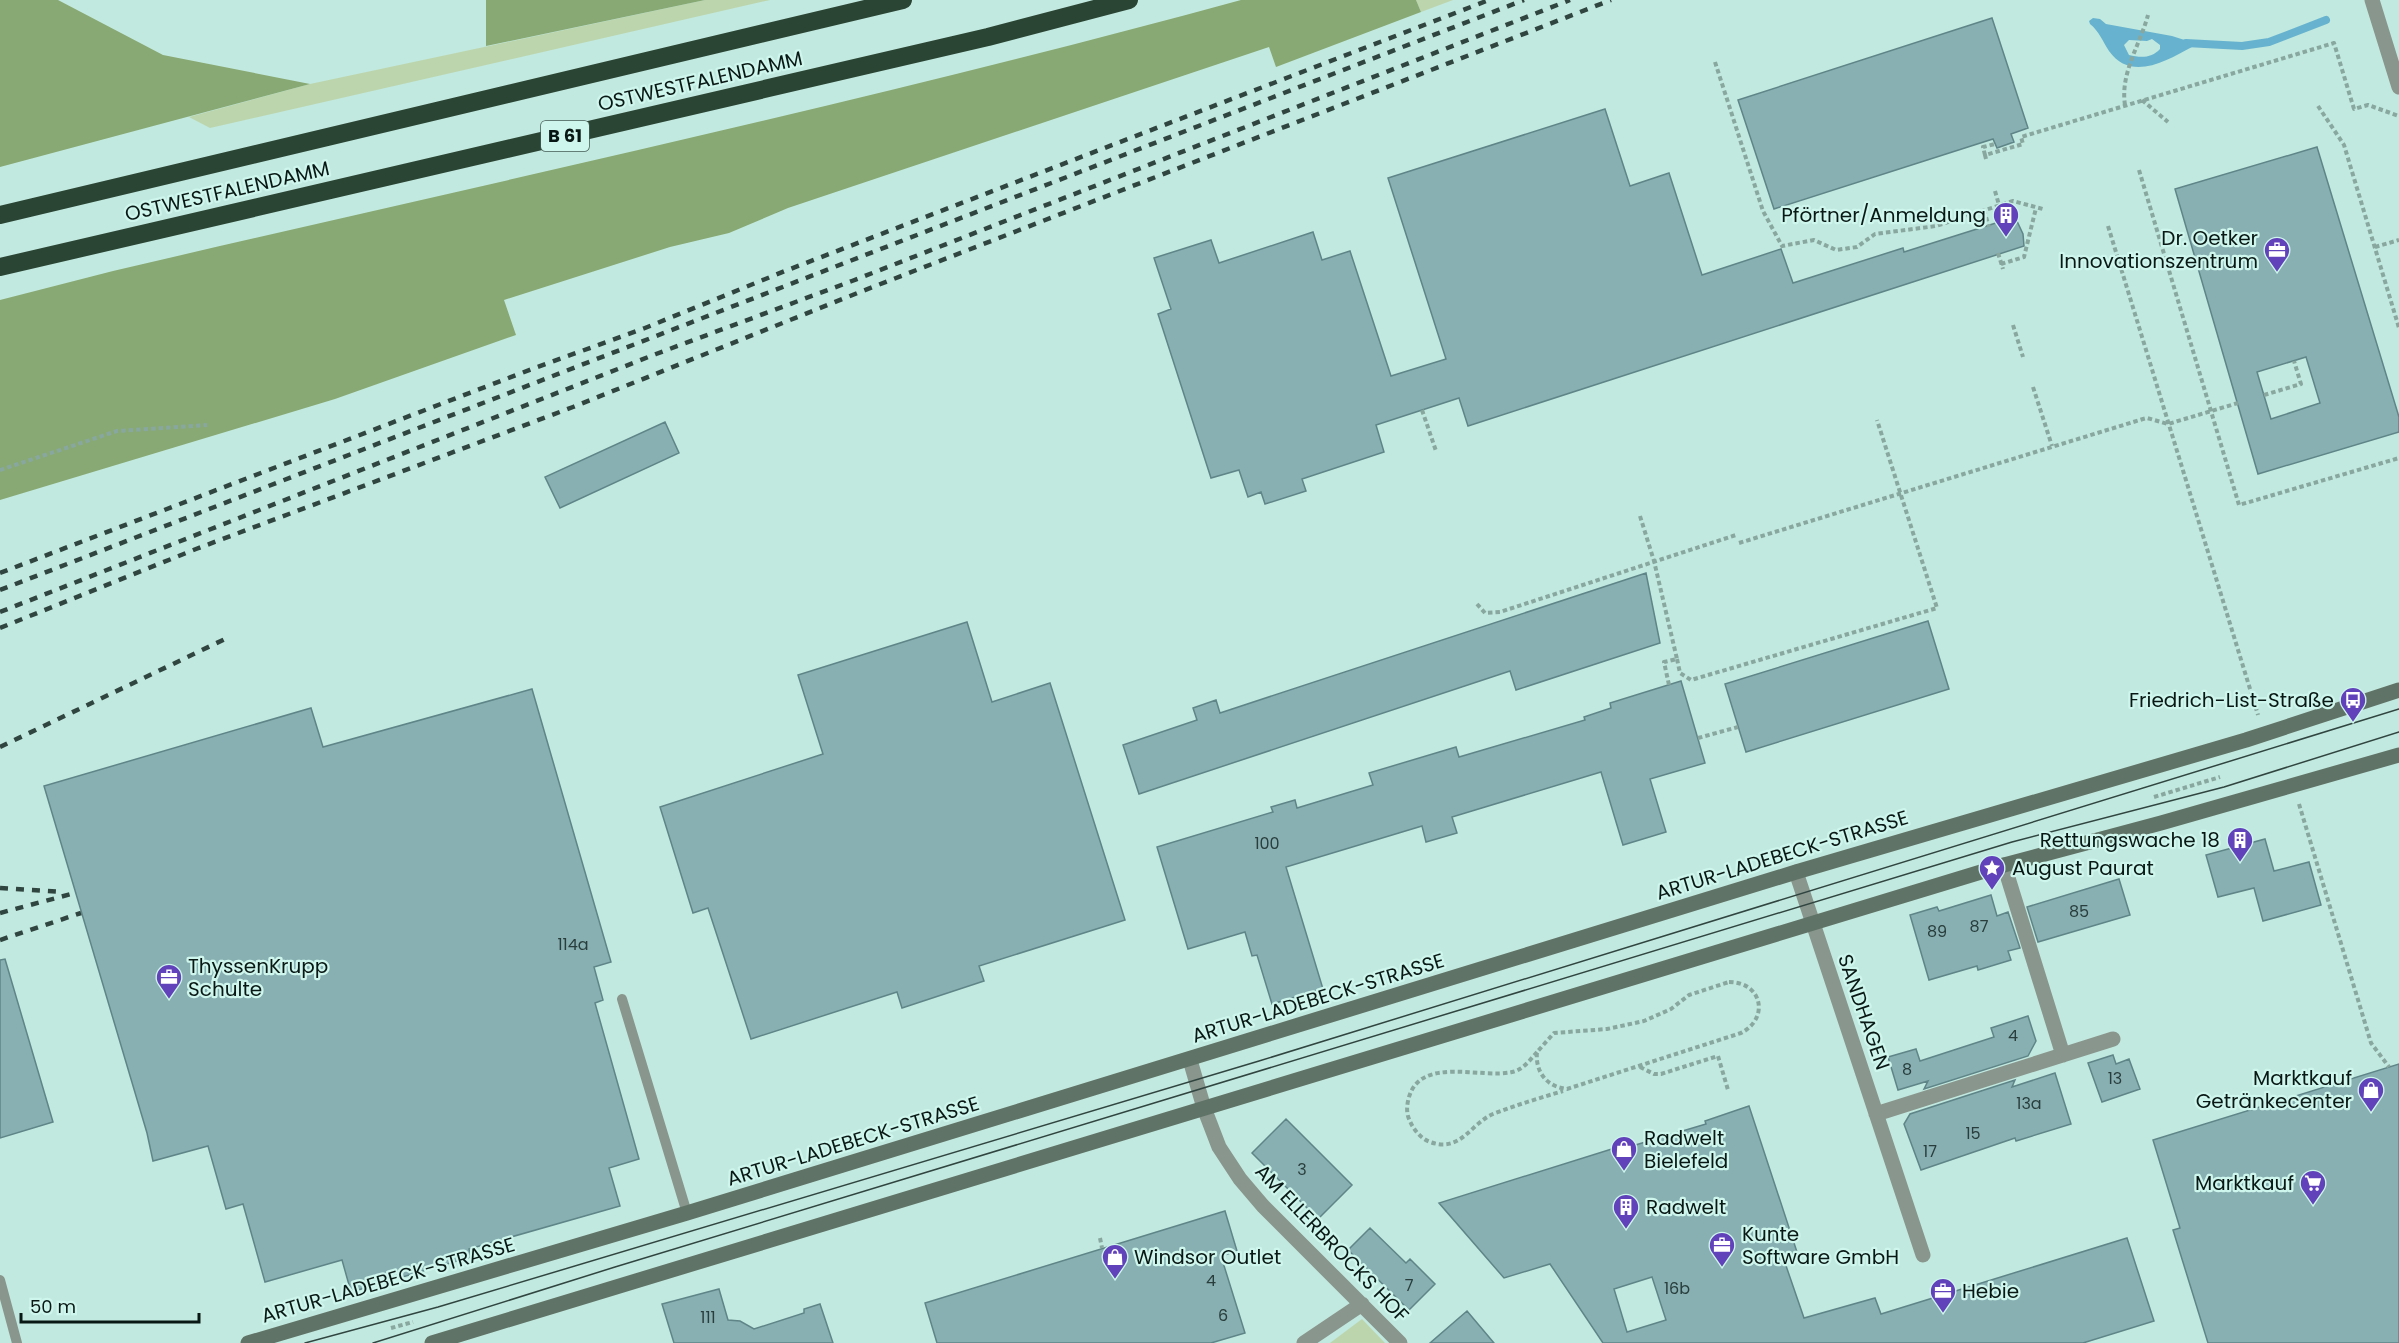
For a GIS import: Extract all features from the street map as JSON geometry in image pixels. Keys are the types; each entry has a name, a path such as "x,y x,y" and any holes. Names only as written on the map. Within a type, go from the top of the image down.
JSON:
{"highway":[{"name":"OSTWESTFALENDAMM","path":"0,215 903,0"},
{"name":"OSTWESTFALENDAMM","path":"0,267 988,37 1129,0"}],"street":[{"path":"2372,0 2399,87"},
{"name":"ARTUR-LADEBECK-STRASSE","path":"248,1343 687,1213 1796,872 2235,743 2399,690"},
{"path":"432,1343 2004,865 2178,819 2399,755"},
{"path":"2004,865 2063,1055"},
{"name":"SANDHAGEN","path":"1796,872 1811,923 1923,1255"},
{"path":"1876,1114 2113,1039"},
{"name":"AM ELLERBROCKS HOF","path":"1190,1060 1204,1108 1219,1147 1240,1179 1263,1206 1400,1343"},
{"path":"1304,1343 1362,1304"}],"lane":[{"path":"622,999 687,1213"},
{"path":"0,1280 18,1343"}],"path":[{"path":"2125,105 2123,95 2127,74 2141,41 2148,15"},
{"path":"1978,144 1983,147 1986,157 2023,144 2021,137 2334,43 2354,109 2368,105 2399,116"},
{"path":"1715,62 1763,211 1782,246 1814,240 1836,250 1857,247 1875,234 1936,226 2013,201 2043,209"},
{"path":"2142,100 2168,122"},
{"path":"2318,106 2344,145 2399,328"},
{"path":"1983,147 1995,144"},
{"path":"2139,170 2239,505 2399,458"},
{"path":"1995,191 2000,205"},
{"path":"1998,253 2002,267 2024,257 2036,208"},
{"path":"1984,210 1989,227"},
{"path":"2108,226 2258,715"},
{"path":"2375,247 2399,240"},
{"path":"2013,325 2023,357"},
{"path":"2264,395 2301,384 2294,361"},
{"path":"2033,387 2052,446"},
{"path":"1739,543 2147,418 2168,424 2238,403"},
{"path":"1422,410 1436,451"},
{"path":"1640,516 1654,561 1680,673 1691,680 1937,608 1877,420"},
{"path":"0,470 117,431 207,425"},
{"path":"1477,604 1485,613 1500,612 1736,535"},
{"path":"1669,685 1664,662 1677,658"},
{"path":"1698,738 1738,727"},
{"path":"2154,797 2220,777"},
{"path":"2299,804 2372,1043 2389,1067"},
{"path":"1729,982 1744,984 1752,989 1757,998 1759,1016 1749,1029 1730,1038 1640,1067 1493,1114 1480,1122 1464,1138 1451,1144 1433,1143 1425,1139 1414,1128 1407,1115 1409,1098 1415,1085 1426,1076 1436,1072 1485,1074 1511,1072 1522,1068 1550,1036 1559,1031 1607,1029 1644,1021 1671,1009 1689,995 1729,982"},
{"path":"1537,1052 1539,1072 1552,1085 1567,1089"},
{"path":"1640,1067 1654,1074 1661,1074 1718,1056 1728,1089"},
{"path":"1100,1238 1102,1248"},
{"path":"391,1328 413,1322"}],"green space":[{"path":"0,0 58,0 163,55 310,84 0,167"},
{"path":"486,0 705,0 486,46"},
{"path":"705,0 770,0 210,128 189,117 310,84"},
{"path":"1241,0 1416,0 1421,12 1276,67 1269,47 788,208 729,233 670,247 504,300 516,335 335,399 0,500 0,300 113,271 678,141 960,73"},
{"path":"1416,0 1453,0 1421,12"},
{"path":"1362,1319 1385,1343 1330,1343"}],"water":[{"path":"2093,18 2100,19 2106,24 2172,36 2194,43 2192,47 2160,63 2138,67 2128,65 2118,60 2109,51 2089,21","holes":["2152,39 2160,45 2157,52 2142,57 2129,55 2124,45 2129,40"]}],"building":[{"path":"1992,18 2028,128 2011,134 2014,142 1997,148 1993,139 1774,209 1738,100"},
{"path":"1605,109 1630,186 1669,173 1702,275 1781,249 1793,283 1903,248 1904,252 2015,217 2023,234 2024,246 1468,426 1459,398 1376,425 1384,452 1302,479 1306,491 1265,504 1261,492 1248,497 1239,470 1211,478 1158,314 1171,309 1154,258 1211,240 1219,263 1313,232 1322,260 1350,251 1391,376 1446,359 1388,178"},
{"name":"Dr. Oetker Innovationszentrum","path":"2317,147 2399,417 2399,432 2258,474 2175,189","holes":["2306,357 2320,403 2271,419 2257,372"]},
{"path":"665,422 679,453 560,508 545,477"},
{"path":"1646,573 1660,643 1516,690 1510,671 1139,794 1123,745 1197,720 1193,708 1216,700 1220,713"},
{"path":"1928,621 1949,689 1746,752 1725,684"},
{"path":"967,622 992,702 1050,683 1125,920 979,966 984,981 902,1008 897,992 751,1039 708,908 693,913 660,807 823,754 798,675"},
{"path":"1681,681 1705,763 1650,779 1666,832 1623,845 1601,772 1452,817 1457,833 1426,842 1422,826 1286,867 1323,989 1272,1004 1257,955 1252,956 1245,932 1188,949 1157,847 1273,812 1271,807 1295,800 1297,808 1373,785 1369,773 1456,747 1459,757 1585,720 1584,717 1611,708 1610,703"},
{"path":"532,689 611,962 594,967 603,1000 595,1003 639,1159 609,1168 620,1206 469,1249 471,1257 351,1292 342,1260 265,1282 243,1204 226,1209 208,1146 153,1161 147,1133 44,786 311,708 323,747"},
{"path":"2265,839 2274,871 2309,862 2321,905 2263,921 2254,888 2218,897 2206,855"},
{"path":"2119,879 2130,915 2038,942 2027,907"},
{"path":"1991,895 1997,916 2008,912 2020,948 2008,951 2011,960 1978,970 1977,966 1929,980 1910,915 1937,907 1939,911"},
{"path":"5,959 53,1122 0,1138 0,960"},
{"path":"2028,1016 2036,1041 2028,1056 1924,1089 1928,1081 1898,1090 1888,1057 1916,1049 1920,1061 1994,1037 1991,1028"},
{"path":"2113,1055 2116,1064 2129,1059 2140,1089 2102,1102 2088,1063"},
{"name":"Marktkauf","path":"2399,1064 2399,1343 2208,1343 2173,1230 2180,1228 2153,1140"},
{"path":"2055,1073 2071,1124 2016,1141 2015,1138 1921,1170 1904,1124 1910,1114 2015,1080 2012,1087"},
{"path":"1749,1106 1797,1252 1783,1257 1804,1318 1875,1298 1881,1314 2127,1238 2154,1321 2083,1343 1603,1343 1550,1264 1504,1278 1439,1203 1631,1143 1632,1146 1706,1124 1705,1121","holes":["1652,1277 1666,1320 1627,1332 1614,1289"]},
{"path":"1286,1119 1352,1185 1318,1219 1252,1153"},
{"name":"Windsor Outlet","path":"1225,1211 1237,1251 1221,1256 1245,1333 1211,1343 937,1343 925,1303"},
{"path":"1370,1228 1406,1263 1410,1259 1435,1284 1409,1310 1348,1250"},
{"path":"719,1289 728,1320 740,1321 754,1329 804,1313 804,1309 820,1304 833,1343 674,1343 662,1304"},
{"path":"1467,1311 1494,1343 1430,1343"}],"waterway":[{"path":"2186,43 2242,46 2269,42 2326,20"}],"tram line":[{"path":"305,1343 438,1307 1259,1061 2399,709"},
{"path":"373,1343 615,1267 2012,842 2224,787 2399,732"}],"railway":[{"path":"0,573 645,328 785,271 1489,0"},
{"path":"0,590 1524,0"},
{"path":"0,612 656,354 852,281 1570,0"},
{"path":"0,628 196,549 573,407 860,292 1611,0"},
{"path":"0,747 225,639"},
{"path":"0,888 63,892"},
{"path":"0,913 75,893"},
{"path":"0,940 81,913"}],"place":[{"name":"Pförtner/Anmeldung","path":"2006,238"},
{"name":"Dr. Oetker Innovationszentrum","path":"2277,273"},
{"name":"Friedrich-List-Straße","path":"2353,723"},
{"name":"Rettungswache 18","path":"2240,863"},
{"name":"August Paurat","path":"1992,891"},
{"name":"ThyssenKrupp Schulte","path":"169,1000"},
{"name":"Marktkauf Getränkecenter","path":"2371,1113"},
{"name":"Radwelt Bielefeld","path":"1624,1172"},
{"name":"Marktkauf","path":"2313,1206"},
{"name":"Radwelt","path":"1626,1230"},
{"name":"Kunte Software GmbH","path":"1722,1268"},
{"name":"Windsor Outlet","path":"1115,1280"},
{"name":"Hebie","path":"1943,1314"}]}
